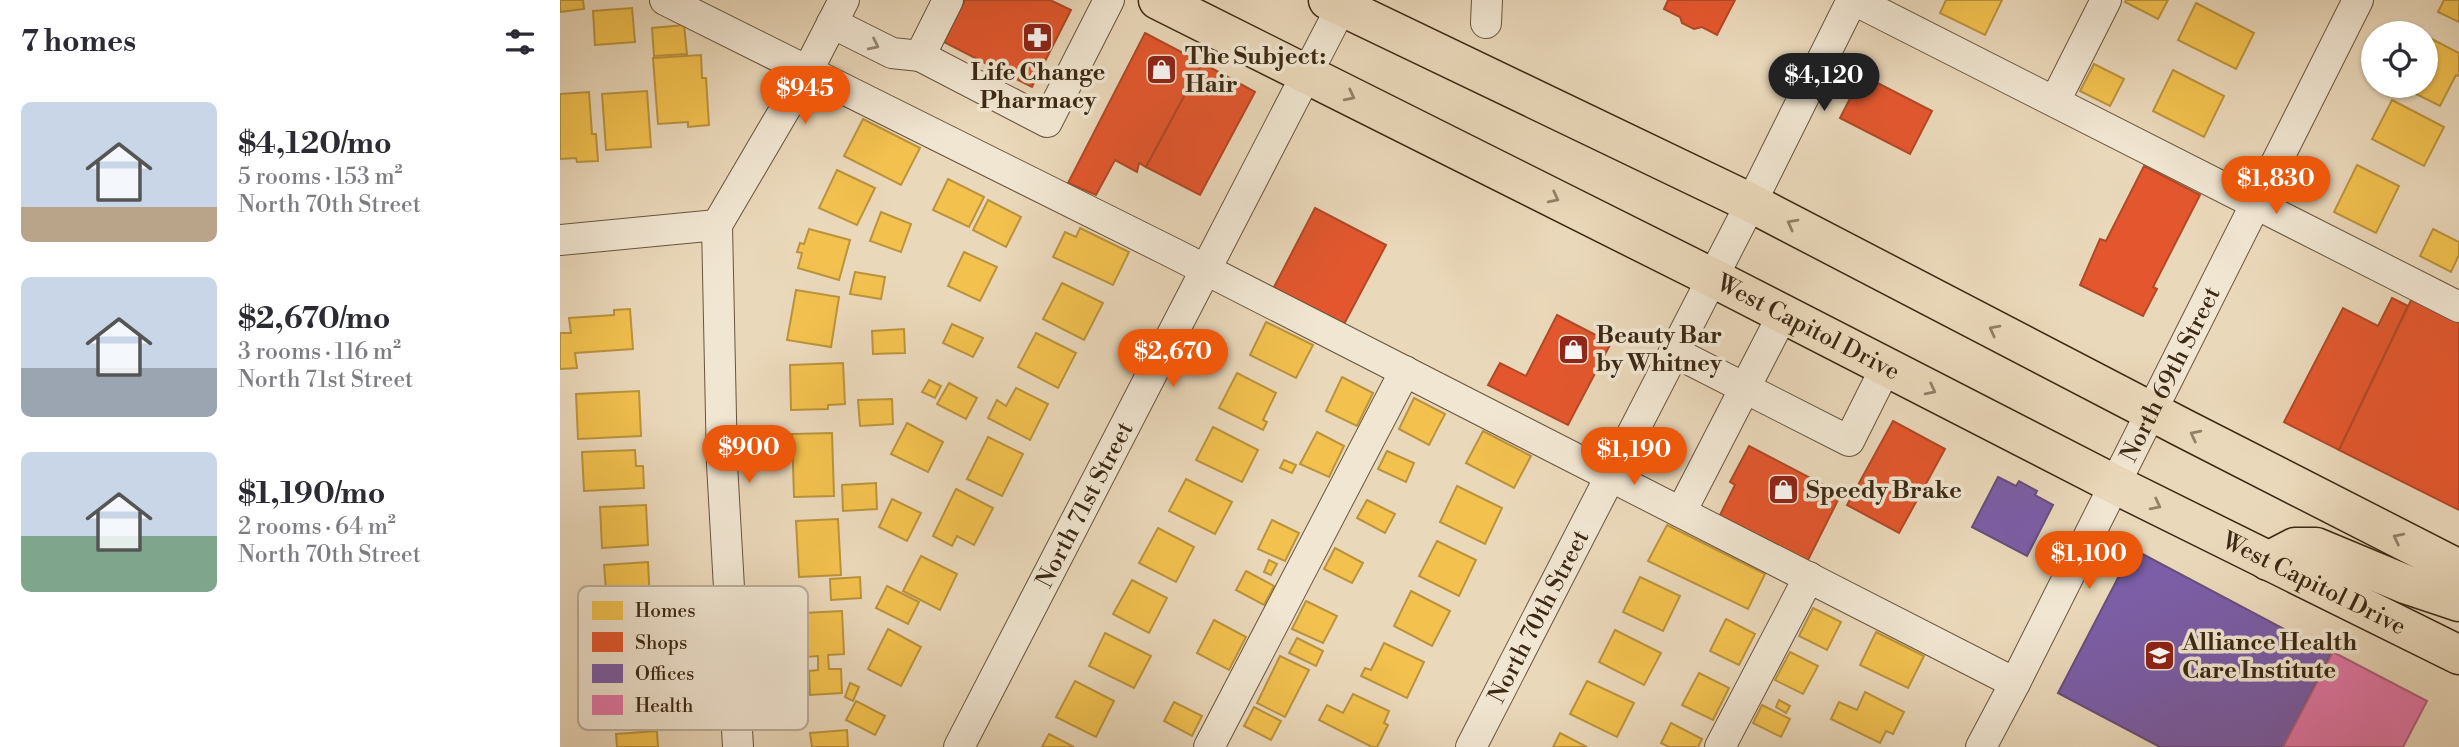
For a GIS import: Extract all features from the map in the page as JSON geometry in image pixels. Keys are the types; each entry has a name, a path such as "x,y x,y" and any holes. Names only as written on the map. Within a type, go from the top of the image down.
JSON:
{"main road":[{"name":"West Capitol Drive","path":"1158,0 1713,278 2114,484 2459,655"},
{"path":"1338,2 1751,203 2459,569"},
{"path":"2268,561 2295,547 2316,547 2405,584 2459,602"}],"street":[{"path":"665,0 1611,475 2015,683"},
{"path":"920,56 948,0"},
{"path":"729,586 722,464 717,225 808,70 838,12 892,53 920,56 1047,122 1109,0"},
{"path":"1853,0 2458,304"},
{"name":"North 70th Street","path":"1471,747 1853,0"},
{"path":"2054,101 2106,0"},
{"name":"North 69th Street","path":"1981,747 2358,0"},
{"name":"North 71st Street","path":"959,747 1306,75 1338,2"},
{"path":"560,240 717,225"},
{"path":"1681,512 1783,314"},
{"path":"1674,352 1849,441 1886,367"},
{"path":"1209,747 1405,371"},
{"path":"1720,747 1808,577"}],"building: Homes":[{"path":"560,0 583,0 584,9 560,12"},
{"path":"1946,0 2002,0 1985,35 1940,13"},
{"path":"2168,0 2158,19 2125,2"},
{"path":"2444,0 2459,0 2459,22 2438,12"},
{"path":"2196,3 2254,33 2236,69 2178,40"},
{"path":"632,8 635,42 595,45 593,11"},
{"path":"684,25 687,54 654,56 652,28"},
{"path":"2438,42 2459,53 2459,76 2456,75 2440,106 2424,98 2438,98"},
{"path":"701,55 702,78 706,78 709,125 688,127 688,122 658,124 653,58"},
{"path":"2094,64 2124,79 2110,106 2080,91"},
{"path":"2173,70 2224,96 2204,137 2153,111"},
{"path":"647,91 651,147 606,150 602,94"},
{"path":"589,92 592,134 596,134 598,161 577,162 576,158 560,159 560,94"},
{"path":"2392,100 2444,127 2424,166 2372,139"},
{"path":"863,119 920,148 901,185 844,156"},
{"path":"2357,165 2399,186 2376,233 2334,212"},
{"path":"837,170 875,188 857,225 819,208"},
{"path":"948,179 984,197 969,227 933,210"},
{"path":"988,200 1021,217 1006,247 973,230"},
{"path":"881,212 911,224 901,252 870,241"},
{"path":"1080,228 1129,252 1113,285 1053,257 1065,232 1076,237"},
{"path":"809,229 850,240 839,280 798,268 802,253 797,252 800,243 804,244"},
{"path":"2433,229 2459,242 2459,255 2451,272 2420,256"},
{"path":"964,252 997,267 980,301 948,286"},
{"path":"855,272 885,277 881,299 850,294"},
{"path":"1062,283 1103,303 1084,340 1043,319"},
{"path":"796,290 839,297 831,347 787,340"},
{"path":"630,309 633,349 575,353 577,368 560,369 560,333 571,333 569,318 614,315 614,310"},
{"path":"1266,322 1313,345 1296,378 1250,355"},
{"path":"952,324 983,338 973,357 943,343"},
{"path":"904,329 905,353 873,354 872,331"},
{"path":"1036,333 1076,353 1058,388 1018,367"},
{"path":"843,363 845,404 828,405 828,409 791,410 790,365"},
{"path":"1237,373 1276,393 1263,420 1267,422 1263,430 1219,408"},
{"path":"1342,377 1373,393 1357,426 1326,411"},
{"path":"929,380 941,386 935,398 922,392"},
{"path":"949,383 977,398 966,419 937,404"},
{"path":"1016,388 1048,404 1030,440 988,418 997,400 1006,406"},
{"path":"639,391 641,436 578,439 576,394"},
{"path":"1414,398 1445,414 1429,445 1399,429"},
{"path":"892,399 893,424 860,426 858,400"},
{"path":"907,423 943,442 928,472 891,454"},
{"path":"1213,427 1258,450 1242,482 1196,460"},
{"path":"1483,431 1531,456 1514,488 1466,463"},
{"path":"1317,432 1344,446 1329,477 1300,464"},
{"path":"832,433 834,496 794,497 792,434"},
{"path":"988,437 1023,454 1002,496 967,479"},
{"path":"635,450 636,466 643,466 644,488 584,491 582,452"},
{"path":"1387,451 1414,463 1406,482 1378,469"},
{"path":"1284,460 1296,465 1292,473 1280,468"},
{"path":"1186,479 1232,502 1215,534 1169,511"},
{"path":"876,483 877,509 843,511 842,485"},
{"path":"1457,486 1502,508 1485,544 1440,522"},
{"path":"956,489 993,508 974,545 957,536 952,546 933,536"},
{"path":"892,499 921,513 907,541 879,527"},
{"path":"1367,500 1395,514 1385,533 1357,518"},
{"path":"646,505 648,545 602,548 600,507"},
{"path":"838,519 841,575 799,577 796,521"},
{"path":"1272,520 1299,533 1285,561 1258,549"},
{"path":"1667,525 1765,574 1748,609 1648,561"},
{"path":"1158,528 1194,547 1176,582 1139,563"},
{"path":"1437,541 1476,560 1459,596 1419,576"},
{"path":"1335,548 1363,563 1352,583 1324,569"},
{"path":"921,556 957,574 940,610 903,591"},
{"path":"1269,560 1277,564 1271,575 1264,572"},
{"path":"648,562 649,586 606,586 604,565"},
{"path":"1246,571 1274,586 1264,605 1236,590"},
{"path":"860,577 861,598 831,600 830,579"},
{"path":"1640,577 1680,596 1663,631 1623,612"},
{"path":"1132,580 1167,598 1149,633 1113,614"},
{"path":"887,586 919,602 908,624 876,608"},
{"path":"1411,591 1450,611 1432,646 1394,626"},
{"path":"1306,601 1337,616 1323,643 1292,629"},
{"path":"1813,608 1841,622 1827,650 1799,636"},
{"path":"842,611 844,654 828,655 829,669 841,669 842,693 810,695 809,671 818,670 818,656 808,657 808,613"},
{"path":"1726,619 1755,634 1739,665 1710,651"},
{"path":"1214,620 1246,637 1229,670 1197,653"},
{"path":"888,629 921,647 901,686 868,669"},
{"path":"1615,630 1661,653 1644,685 1599,662"},
{"path":"1876,632 1924,656 1908,688 1860,665"},
{"path":"1105,633 1151,656 1134,688 1089,666"},
{"path":"1297,638 1323,651 1316,666 1289,653"},
{"path":"1384,643 1424,662 1407,698 1361,676 1365,668 1371,670"},
{"path":"1790,652 1818,666 1803,694 1775,680"},
{"path":"1280,656 1309,670 1285,717 1257,703"},
{"path":"1699,673 1729,688 1713,720 1682,705"},
{"path":"1075,681 1114,701 1096,737 1056,717"},
{"path":"1587,681 1634,703 1617,737 1570,714"},
{"path":"850,683 859,687 853,701 845,697"},
{"path":"1865,692 1904,712 1893,734 1886,731 1880,743 1831,719 1839,702 1857,710"},
{"path":"1353,694 1389,711 1384,723 1388,725 1377,747 1372,747 1319,720 1327,705 1343,713"},
{"path":"1779,700 1790,706 1786,713 1776,707"},
{"path":"856,701 885,716 875,735 846,720"},
{"path":"1174,702 1202,716 1192,736 1164,721"},
{"path":"1762,705 1790,719 1781,737 1753,723"},
{"path":"1254,707 1281,721 1271,740 1244,726"},
{"path":"1671,723 1702,739 1698,747 1669,747 1661,743"},
{"path":"847,730 848,747 812,747 810,733"},
{"path":"657,731 658,747 617,747 616,734"},
{"path":"1560,733 1587,747 1553,747"},
{"path":"1049,734 1074,747 1042,747"}],"building: Shops":[{"path":"965,0 1050,0 1071,10 1032,87 944,42"},
{"path":"1668,0 1735,0 1717,35 1702,27 1694,29 1682,23 1680,17 1664,9"},
{"path":"1145,33 1202,63 1146,167 1139,163 1137,172 1115,160 1096,195 1068,183"},
{"path":"1202,63 1255,92 1200,195 1146,167"},
{"path":"1862,75 1932,111 1910,154 1840,118"},
{"path":"2144,166 2200,195 2153,287 2157,289 2143,316 2080,285 2100,239 2106,241"},
{"path":"1315,208 1386,245 1343,326 1273,289"},
{"path":"2392,298 2408,306 2339,450 2284,422 2343,308 2378,326"},
{"path":"2412,298 2459,321 2459,510 2339,450"},
{"path":"1557,315 1611,343 1568,425 1488,385 1500,363 1526,376"},
{"path":"1893,421 1945,449 1899,533 1847,505"},
{"path":"1749,446 1841,494 1807,562 1719,517 1735,485 1730,482"}],"building: Offices":[{"path":"1998,477 2016,486 2019,481 2037,491 2035,495 2053,505 2027,556 1972,527"},
{"path":"2133,549 2331,654 2283,747 2160,747 2058,693"}],"building: Health":[{"path":"2333,652 2427,701 2403,747 2283,747"}],"place":[{"name":"Life Change Pharmacy","path":"1038,38"},
{"name":"The Subject: Hair","path":"1162,70"},
{"name":"Beauty Bar by Whitney","path":"1573,349"},
{"name":"Speedy Brake","path":"1783,490"},
{"name":"Alliance Health Care Institute","path":"2159,656"}]}
